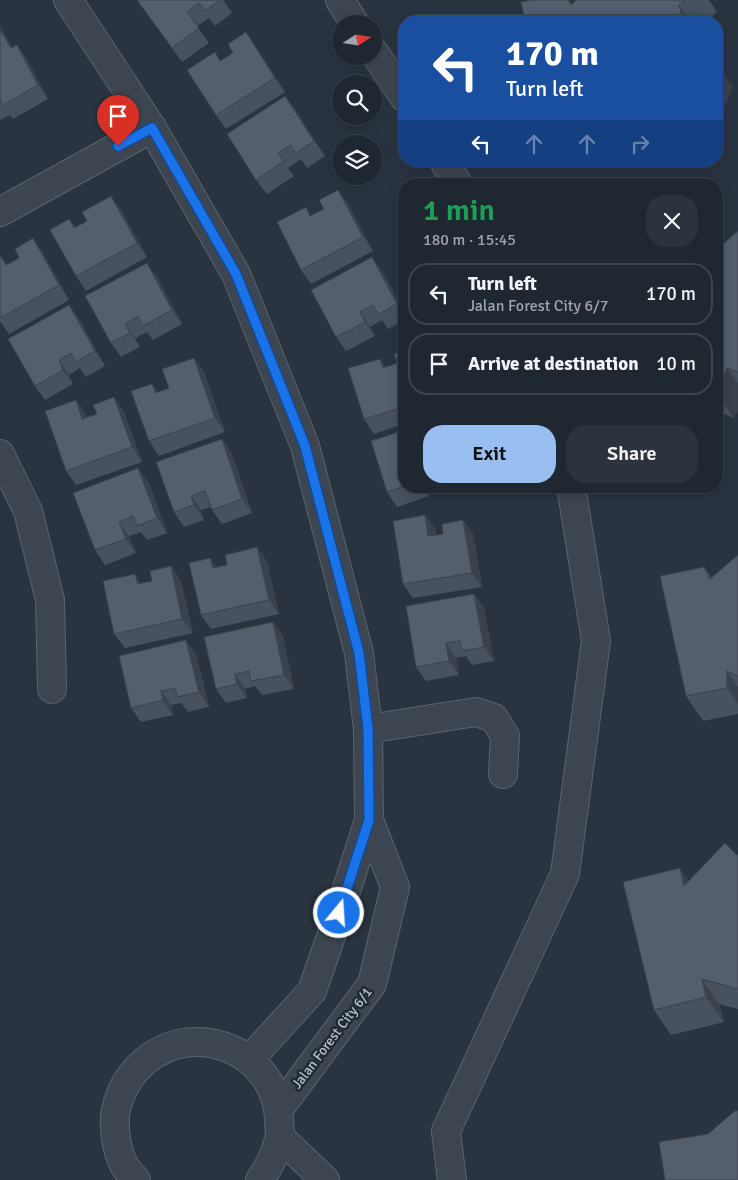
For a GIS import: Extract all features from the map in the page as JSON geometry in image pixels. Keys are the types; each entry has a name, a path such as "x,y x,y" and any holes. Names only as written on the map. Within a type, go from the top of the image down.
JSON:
{"street":[{"name":"Jalan Forest City 6/1","path":"68,0 152,128 236,274 305,446 359,653 368,729 369,820 312,991 249,1060"},
{"path":"340,0 349,15"},
{"path":"382,64 398,88"},
{"path":"0,212 152,128"},
{"path":"448,167 454,178"},
{"path":"0,454 28,511 50,600 52,690"},
{"path":"452,1180 446,1131 565,874 596,641 572,493"},
{"path":"368,729 476,712 494,718 505,736 503,774"},
{"name":"Jalan Forest City 6/1","path":"279,1110 372,984 394,887 369,820"},
{"path":"136,1180 124,1165 116,1141 114,1116 121,1091 135,1070 154,1053 177,1044 202,1042 227,1047 249,1060 263,1074 273,1091 279,1110 280,1137 272,1163 260,1180"},
{"path":"280,1137 325,1180"}],"building":[{"path":"137,0 220,0 205,11 199,3 187,12 199,28 172,48"},
{"path":"532,0 568,0 571,5 576,0 685,0 679,5 682,15 524,15 521,2"},
{"path":"0,30 11,48 17,45 38,85 3,105 0,100"},
{"path":"246,32 275,78 216,115 187,70 215,52 220,61 233,53 228,44"},
{"path":"285,96 314,141 296,153 291,145 278,153 284,161 256,180 227,134"},
{"path":"338,190 363,237 301,270 277,222 306,207 310,216 324,209 319,200"},
{"path":"111,196 137,243 76,276 50,230 69,219 74,228 87,221 82,212"},
{"path":"738,231 738,372 727,368 723,378 723,244"},
{"path":"33,238 59,285 0,318 0,257 6,265 19,258 15,249"},
{"path":"372,257 397,304 378,314 373,305 360,312 365,322 336,337 311,290"},
{"path":"147,263 172,310 143,326 138,316 125,324 130,333 111,343 85,296"},
{"path":"69,305 95,351 76,362 71,353 59,360 63,370 35,386 8,339"},
{"path":"398,353 398,409 364,419 348,368 380,359 383,368 397,363 394,354"},
{"path":"194,358 215,418 149,441 131,391 152,384 156,393 169,388 162,369"},
{"path":"114,397 132,447 66,471 45,411 76,400 82,419 97,414 93,405"},
{"path":"398,432 398,488 387,492 371,441"},
{"path":"222,439 242,499 212,510 205,491 191,496 194,505 174,512 156,462"},
{"path":"138,468 157,518 137,526 133,516 119,522 126,539 95,550 73,493"},
{"path":"425,515 428,536 443,534 442,524 463,520 472,573 403,584 393,521"},
{"path":"257,547 269,600 201,615 189,563 210,558 213,568 227,565 225,555"},
{"path":"738,555 738,676 727,671 727,688 686,696 660,576 704,567 710,579"},
{"path":"171,566 182,619 114,634 103,581 135,574 138,584 152,581 150,571"},
{"path":"474,594 484,647 462,651 460,641 446,643 449,661 416,667 406,606"},
{"path":"273,622 284,675 251,681 249,671 235,674 237,684 216,689 204,637"},
{"path":"186,640 199,692 177,697 175,688 161,691 163,700 131,708 119,656"},
{"path":"725,843 738,856 738,989 702,979 706,997 654,1010 623,882 680,868 684,886"},
{"path":"736,1110 738,1112 738,1180 665,1180 659,1142 708,1134"}],"route":[{"path":"118,146 152,128 236,274 305,446 359,653 368,729 369,820 339,913"}]}
